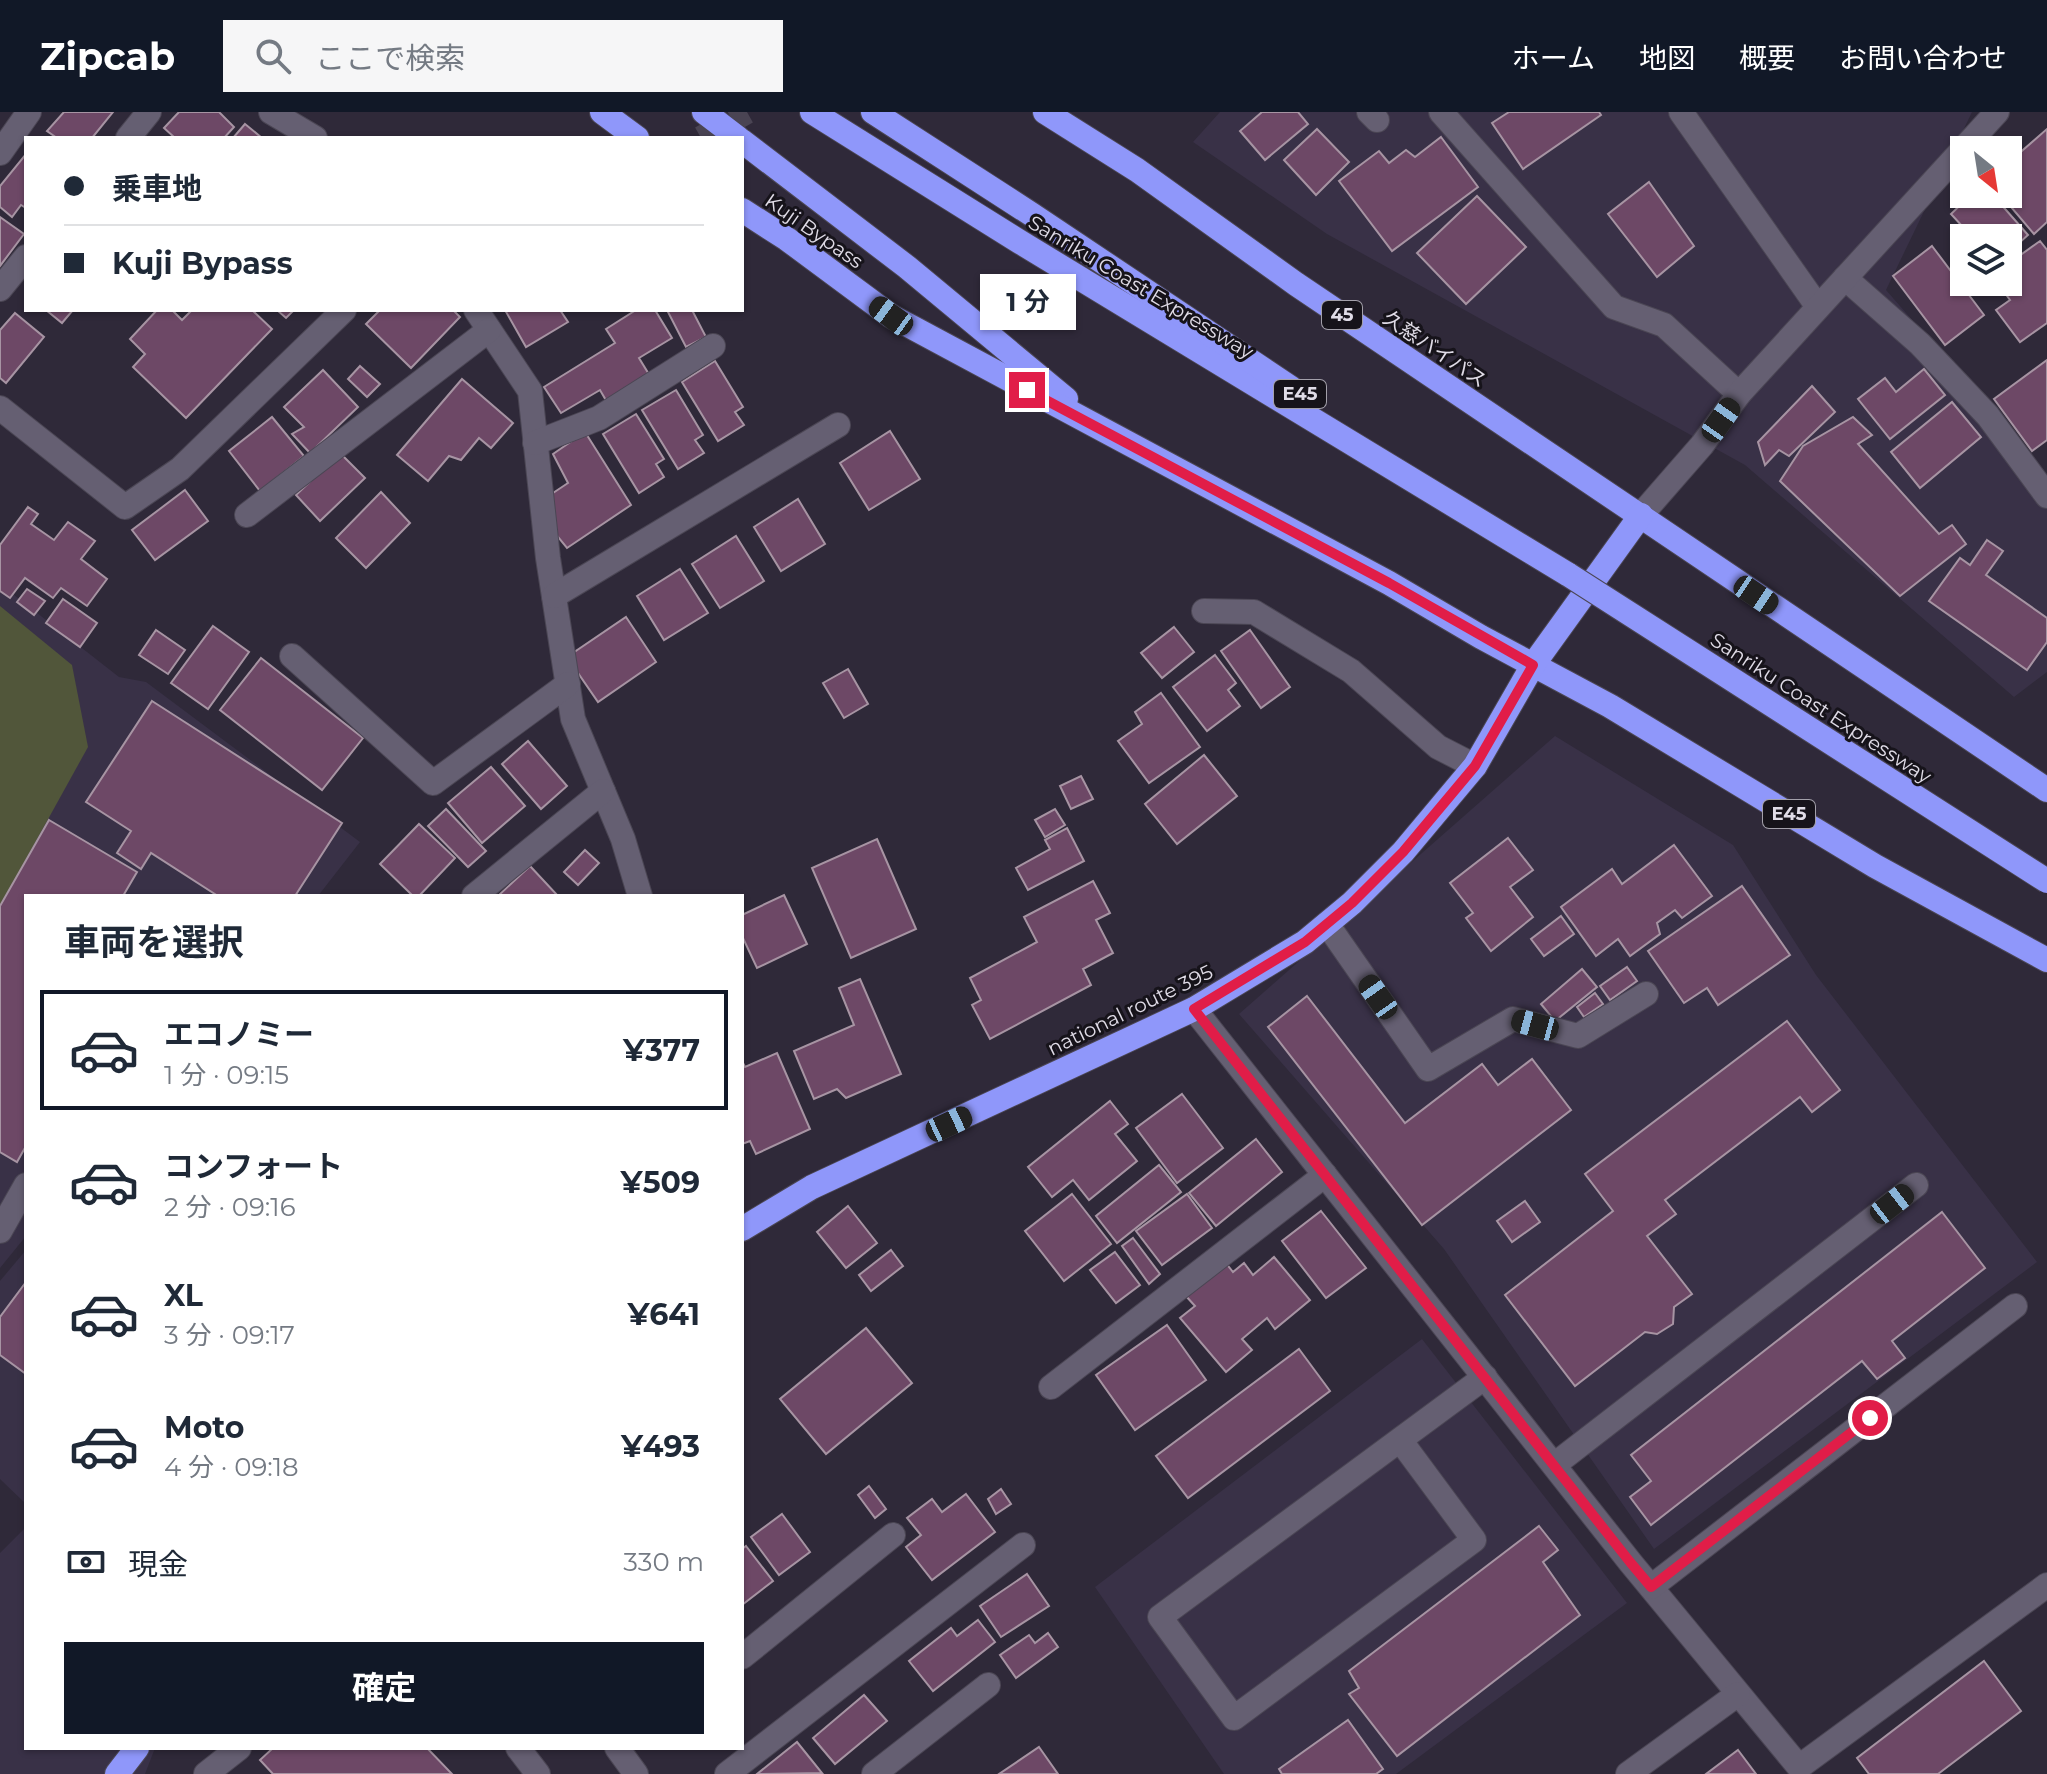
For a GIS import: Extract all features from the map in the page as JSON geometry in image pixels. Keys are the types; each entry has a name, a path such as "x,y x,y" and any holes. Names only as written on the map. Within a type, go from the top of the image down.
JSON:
{"highway":[{"path":"602,112 634,136"},
{"path":"704,112 735,136"},
{"name":"Sanriku Coast Expressway","path":"812,112 1569,575"},
{"name":"Sanriku Coast Expressway","path":"873,112 1031,214 1569,575 2047,881"},
{"name":"久慈バイパス","path":"1045,112 1137,170 1296,284 2047,790"},
{"path":"744,143 907,267 1108,434 1389,583 1533,665"},
{"name":"Kuji Bypass","path":"744,211 891,316 1108,434"},
{"name":"national route 395","path":"744,1228 812,1187 1194,1009 1305,942 1352,903 1403,852 1475,766 1533,665 1641,515"},
{"name":"E45","path":"1533,665 1610,706 1875,866 2047,960"},
{"path":"117,1774 135,1750"}],"street":[{"path":"0,153 29,112"},
{"path":"130,136 149,112"},
{"path":"271,112 312,136"},
{"path":"1441,112 1614,307 1664,325 1739,394"},
{"path":"1681,112 1818,307"},
{"path":"1641,515 1702,445 1739,394 1997,112"},
{"path":"0,289 24,259"},
{"path":"1845,278 1920,344 1988,416 2047,496"},
{"path":"0,408 125,507 180,469 342,312"},
{"path":"247,515 483,320 530,391 554,596 573,719 623,839 639,894"},
{"path":"535,443 599,418 713,346"},
{"path":"554,596 838,425"},
{"path":"1204,611 1254,612 1351,671 1438,747 1475,766"},
{"path":"292,656 433,783 568,684"},
{"path":"476,894 603,791"},
{"path":"1327,924 1428,1069 1513,1019 1578,1036 1646,994"},
{"path":"1194,1009 1651,1587 1799,1767 2047,1585"},
{"path":"1051,1387 1325,1175"},
{"path":"1554,1465 1916,1185"},
{"path":"0,1231 24,1189"},
{"path":"1651,1587 2015,1306"},
{"path":"1400,1440 1474,1540 1234,1718 1160,1617 1485,1377"},
{"path":"744,1655 893,1535"},
{"path":"727,1774 1023,1545"},
{"path":"874,1774 988,1685"},
{"path":"1628,1774 1738,1694"},
{"path":"206,1774 236,1750"},
{"path":"520,1750 538,1774"},
{"path":"622,1750 636,1774"}],"shaded area":[{"path":"1220,112 1972,112 1960,136 1950,136 1950,158 1886,290 2047,475 2047,672 2014,697 1745,465 1327,234 1193,142"},
{"path":"0,584 119,677 146,682 360,842 320,894 24,894 24,1238 0,1268"},
{"path":"1555,736 1733,845 1816,975 2037,1262 1654,1549 1444,1249 1239,1014"},
{"path":"24,1252 24,1502 0,1479 0,1281"},
{"path":"1422,1339 1627,1603 1396,1774 1224,1774 1095,1587"},
{"path":"24,1529 24,1750 154,1750 145,1774 0,1774 0,1553"}],"green space":[{"path":"0,606 72,665 88,747 0,906"}],"building":[{"path":"64,112 113,112 94,136 54,136 47,131"},
{"path":"179,112 219,112 234,127 226,136 173,136 164,128"},
{"path":"1262,112 1298,112 1308,124 1265,160 1240,131"},
{"path":"1509,112 1599,112 1601,115 1523,169 1492,123"},
{"path":"245,124 260,136 235,136"},
{"path":"1317,129 1349,162 1316,195 1284,160"},
{"path":"2047,129 2047,222 2034,234 2012,208 2022,208 2022,151"},
{"path":"1441,137 1478,187 1392,251 1339,181 1379,151 1389,163 1406,150 1415,157"},
{"path":"24,156 24,207 21,205 12,217 0,207 0,186"},
{"path":"1649,182 1694,246 1657,277 1608,214"},
{"path":"1477,196 1526,247 1466,304 1417,253"},
{"path":"1957,208 2004,208 2018,224 1960,224 1951,214"},
{"path":"0,217 24,234 0,266"},
{"path":"2040,241 2047,250 2047,323 2020,342 1996,310 2010,300 2007,296 2022,296 2022,254"},
{"path":"1932,246 1950,270 1950,296 1970,296 1984,315 1945,345 1893,276"},
{"path":"48,312 71,312 62,323"},
{"path":"155,312 174,312 182,320 190,312 254,312 272,329 186,418 133,367 145,354 130,339"},
{"path":"378,312 455,312 460,317 411,368 366,324"},
{"path":"506,312 561,312 568,322 526,347"},
{"path":"633,312 656,312 672,338 639,358 650,376 607,402 600,390 561,413 544,387 615,343 606,329"},
{"path":"668,312 693,312 706,337 686,347"},
{"path":"15,313 44,337 6,383 0,378 0,330"},
{"path":"2047,360 2047,440 2032,451 1994,399"},
{"path":"715,361 743,407 735,412 744,425 718,441 682,382"},
{"path":"360,366 380,384 367,397 348,379"},
{"path":"1924,369 1945,395 1890,439 1858,399 1885,378 1896,392"},
{"path":"323,370 358,407 310,453 292,434 304,427 284,407"},
{"path":"462,379 513,423 491,448 479,438 461,460 449,456 428,481 397,455"},
{"path":"1812,386 1835,412 1789,456 1779,450 1765,465 1758,442"},
{"path":"676,390 703,435 695,440 704,453 678,469 642,410"},
{"path":"1952,402 1981,437 1920,488 1891,452"},
{"path":"636,414 664,459 656,464 664,477 639,493 603,434"},
{"path":"272,417 304,456 260,491 229,451"},
{"path":"1853,417 1872,435 1858,444 1939,534 1952,525 1966,544 1900,596 1780,481 1803,446"},
{"path":"890,431 920,479 869,510 840,463"},
{"path":"585,432 631,505 567,548 549,526 553,493 568,483 553,454"},
{"path":"340,453 365,478 320,521 296,495"},
{"path":"185,490 208,521 155,560 132,530"},
{"path":"381,492 410,523 366,568 336,538"},
{"path":"798,499 825,544 781,571 754,527"},
{"path":"28,507 38,514 31,524 54,540 68,522 95,541 81,559 107,579 87,606 61,588 53,598 25,578 10,598 0,591 0,545"},
{"path":"736,536 764,581 720,608 692,564"},
{"path":"1987,540 2003,551 1986,575 2047,618 2047,642 2027,670 1929,601 1960,558 1970,565"},
{"path":"680,569 708,613 664,640 637,596"},
{"path":"27,589 45,601 34,615 17,602"},
{"path":"63,599 97,623 80,647 46,623"},
{"path":"626,617 656,662 598,702 567,657"},
{"path":"213,626 249,652 208,709 171,683"},
{"path":"1174,627 1194,652 1162,678 1141,653"},
{"path":"156,630 185,650 168,674 139,655"},
{"path":"1250,630 1290,687 1261,708 1221,651"},
{"path":"1215,655 1236,683 1228,690 1240,706 1207,731 1173,687"},
{"path":"261,658 363,738 322,790 220,710"},
{"path":"848,669 868,704 844,718 823,683"},
{"path":"1161,693 1200,747 1149,783 1118,741 1142,724 1135,712"},
{"path":"152,701 342,823 296,894 215,894 151,853 141,869 117,853 131,831 86,802"},
{"path":"528,741 567,786 541,809 502,764"},
{"path":"1204,755 1237,796 1177,844 1145,804"},
{"path":"491,767 525,806 482,843 448,803"},
{"path":"1081,776 1093,799 1071,809 1060,786"},
{"path":"446,809 486,851 468,867 428,826"},
{"path":"1055,809 1065,825 1045,837 1035,820"},
{"path":"49,820 137,872 124,894 24,894 24,1150 17,1162 0,1152 0,906"},
{"path":"419,824 455,858 421,894 411,894 380,864"},
{"path":"1067,828 1084,861 1028,890 1016,868 1050,849 1045,840"},
{"path":"1508,838 1533,870 1510,887 1533,917 1491,951 1466,918 1473,913 1450,883"},
{"path":"877,839 916,929 851,958 812,868"},
{"path":"1674,845 1712,896 1682,918 1675,910 1657,923 1660,934 1630,956 1618,939 1596,956 1561,907 1612,869 1622,884"},
{"path":"585,850 599,863 578,885 564,872"},
{"path":"530,866 556,894 500,894"},
{"path":"1093,881 1110,913 1096,920 1113,953 1083,969 1091,985 990,1039 972,1005 981,1000 970,978 1037,942 1024,917"},
{"path":"1742,886 1790,955 1718,1005 1707,988 1684,1003 1648,951"},
{"path":"784,895 807,944 757,968 744,940 744,914"},
{"path":"1561,916 1574,934 1544,956 1531,939"},
{"path":"1627,967 1637,981 1610,1000 1600,986"},
{"path":"1582,969 1597,987 1555,1021 1541,1004"},
{"path":"860,979 901,1074 846,1098 837,1089 814,1099 794,1051 854,1025 839,988"},
{"path":"1595,993 1603,1004 1584,1017 1577,1007"},
{"path":"1307,996 1405,1123 1482,1064 1498,1085 1532,1059 1571,1110 1422,1225 1268,1027"},
{"path":"1787,1021 1840,1090 1812,1112 1800,1097 1665,1200 1676,1214 1647,1236 1692,1294 1674,1307 1673,1324 1657,1334 1645,1332 1575,1386 1505,1295 1613,1211 1585,1174"},
{"path":"777,1053 810,1129 756,1154 750,1141 744,1143 745,1067"},
{"path":"1182,1094 1223,1148 1177,1183 1136,1128"},
{"path":"1110,1101 1128,1124 1115,1134 1137,1161 1089,1200 1073,1180 1052,1197 1028,1167"},
{"path":"1256,1139 1282,1172 1216,1226 1189,1193"},
{"path":"1159,1165 1181,1192 1117,1243 1096,1216"},
{"path":"1072,1194 1111,1244 1064,1281 1025,1231"},
{"path":"1187,1194 1212,1228 1162,1265 1136,1231"},
{"path":"1525,1201 1540,1222 1512,1242 1497,1221"},
{"path":"848,1206 877,1243 846,1268 817,1232"},
{"path":"1321,1211 1366,1268 1326,1298 1282,1241"},
{"path":"1942,1212 1985,1268 1892,1341 1905,1358 1877,1379 1862,1361 1651,1525 1630,1497 1651,1481 1631,1455"},
{"path":"1133,1238 1160,1274 1149,1284 1122,1246"},
{"path":"891,1250 903,1266 871,1291 859,1275"},
{"path":"1115,1252 1140,1285 1116,1303 1090,1270"},
{"path":"1274,1257 1310,1300 1275,1329 1267,1318 1242,1339 1252,1350 1226,1372 1180,1318 1195,1306 1185,1295 1225,1262 1233,1272 1244,1263 1253,1275"},
{"path":"24,1285 24,1373 0,1355 0,1317"},
{"path":"1167,1325 1206,1380 1135,1430 1096,1375"},
{"path":"866,1328 912,1383 826,1454 780,1399"},
{"path":"1299,1349 1330,1391 1188,1498 1156,1456"},
{"path":"869,1486 886,1509 875,1518 858,1495"},
{"path":"1001,1489 1011,1504 996,1514 988,1499"},
{"path":"966,1494 995,1532 932,1580 906,1547 921,1535 907,1518 932,1499 942,1512"},
{"path":"782,1514 810,1552 779,1575 751,1537"},
{"path":"1539,1526 1558,1550 1543,1562 1580,1615 1397,1756 1349,1694 1359,1688 1349,1671"},
{"path":"746,1546 773,1581 744,1603"},
{"path":"1027,1574 1049,1606 1001,1637 980,1606"},
{"path":"978,1620 995,1642 933,1691 909,1661 951,1628 957,1636"},
{"path":"1048,1633 1058,1647 1016,1678 1000,1655 1029,1635 1035,1643"},
{"path":"1984,1661 2021,1711 1938,1774 1869,1774 1857,1758"},
{"path":"864,1695 887,1721 835,1764 813,1738"},
{"path":"1348,1720 1383,1769 1376,1774 1282,1774 1279,1769"},
{"path":"797,1742 822,1773 757,1774"},
{"path":"1039,1747 1058,1774 999,1774"},
{"path":"271,1750 429,1750 452,1774 273,1774 260,1760"},
{"path":"1738,1750 1756,1774 1706,1774"}],"tunnel":[{"path":"705,136 747,112"}],"route":[{"path":"1027,390 1389,583 1533,665 1475,766 1403,852 1352,903 1305,942 1194,1009 1630,1562 1651,1587 1870,1418"}]}
